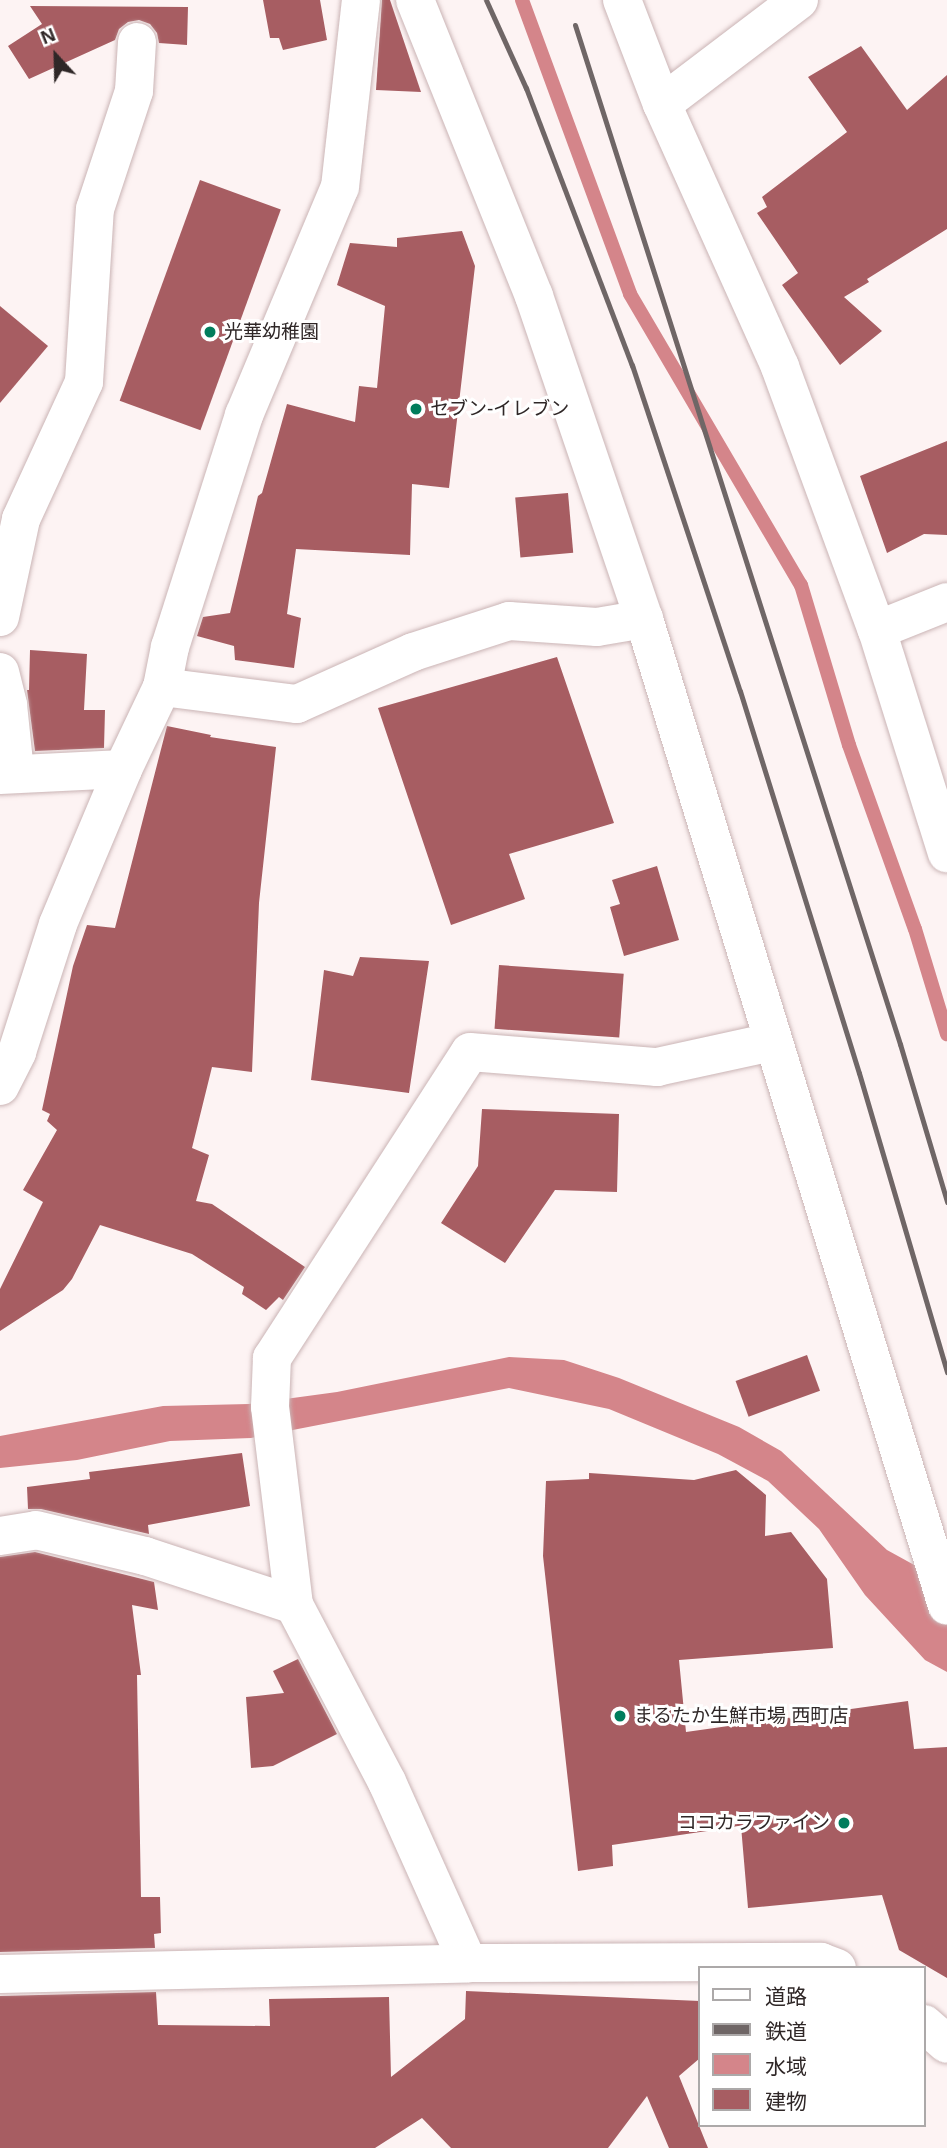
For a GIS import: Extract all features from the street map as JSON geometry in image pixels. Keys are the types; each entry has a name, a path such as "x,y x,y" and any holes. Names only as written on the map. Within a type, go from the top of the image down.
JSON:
{"street":[{"path":"0,1086 17,1052 58,924 122,769 162,687 170,647 244,415 340,187 361,0"},
{"path":"415,0 534,296 644,619 947,1606"},
{"path":"622,0 662,104 780,367 877,630 947,853"},
{"path":"662,104 799,0"},
{"path":"0,617 21,519 84,382 95,209 134,91 138,42"},
{"path":"877,630 947,602"},
{"path":"162,687 296,704 413,652 509,621 597,627 644,619"},
{"path":"0,672 8,705 8,774 122,769"},
{"path":"468,1963 387,1782 294,1605 270,1407 272,1358 470,1052 657,1067 772,1041"},
{"path":"0,1536 36,1530 145,1556 294,1605"},
{"path":"0,1974 468,1963 821,1962 831,1966"},
{"path":"926,2026 947,2044"}],"water":[{"path":"509,1357 564,1360 619,1378 739,1427 781,1451 887,1550 947,1583 947,1672 925,1660 865,1595 819,1529 768,1481 718,1454 609,1409 509,1388 251,1438 170,1441 77,1460 0,1468 0,1436 163,1406 249,1404 337,1392"}],"building":[{"path":"263,0 320,0 327,40 283,50 279,38 270,38"},
{"path":"382,0 390,0 421,92 376,90"},
{"path":"30,6 188,7 187,45 159,43 157,33 150,24 139,20 128,22 119,29 115,40 29,79 8,46 42,24"},
{"path":"861,46 907,110 947,75 947,229 867,279 869,282 844,297 882,331 840,365 782,285 798,273 757,213 767,207 762,197 847,132 808,77"},
{"path":"200,180 281,209 200,430 120,401"},
{"path":"462,231 475,266 449,488 412,484 410,555 296,549 287,614 301,618 294,668 235,660 234,646 197,636 203,617 230,613 258,496 262,493 287,404 355,422 359,386 377,388 385,306 337,285 350,243 397,247 397,238"},
{"path":"0,306 48,346 0,403"},
{"path":"947,441 947,535 924,534 887,553 860,476"},
{"path":"568,493 573,553 520,557 515,498"},
{"path":"30,650 87,654 84,710 105,710 104,748 35,751 27,690"},
{"path":"557,657 614,823 509,854 525,899 451,925 378,708"},
{"path":"167,726 211,735 210,737 276,747 259,903 252,1072 212,1067 192,1148 209,1155 196,1201 212,1204 305,1267 283,1300 279,1297 266,1310 242,1294 244,1287 192,1254 100,1225 72,1279 63,1290 0,1331 0,1289 43,1202 23,1190 57,1130 47,1121 50,1114 42,1110 73,966 87,925 115,928"},
{"path":"657,866 679,940 624,956 610,907 620,904 612,880"},
{"path":"360,957 429,961 409,1093 311,1080 324,970 353,976"},
{"path":"499,965 624,974 619,1038 495,1029"},
{"path":"482,1109 619,1114 617,1192 555,1190 505,1263 441,1223 478,1166"},
{"path":"807,1355 820,1391 749,1417 736,1381"},
{"path":"242,1453 250,1506 148,1525 149,1534 41,1509 28,1509 27,1487 90,1479 89,1472"},
{"path":"736,1470 766,1495 765,1536 791,1532 827,1579 833,1648 679,1660 686,1732 908,1701 914,1749 947,1747 947,1978 899,1950 882,1895 748,1908 741,1826 612,1845 613,1866 578,1871 543,1556 546,1481 589,1479 589,1473 694,1480"},
{"path":"35,1552 154,1582 158,1610 132,1605 141,1675 137,1675 141,1897 160,1897 161,1933 154,1934 155,1948 0,1952 0,1557"},
{"path":"298,1659 337,1734 273,1766 251,1768 246,1697 284,1693 273,1671"},
{"path":"466,1991 698,2001 698,2060 679,2076 708,2148 669,2148 647,2096 608,2148 451,2148 422,2118 375,2148 0,2148 0,1996 156,1992 158,2025 270,2026 269,1999 389,1997 391,2077 465,2019"}],"waterway":[{"path":"522,0 630,294 801,585 849,745 915,929 947,1034"}],"railway":[{"path":"486,0 526,88 632,365 740,691 859,1073 947,1372"},
{"path":"575,25 900,1044 947,1202"}],"place":[{"name":"光華幼稚園","path":"210,332"},
{"name":"セブン-イレブン","path":"416,409"},
{"name":"まるたか生鮮市場 西町店","path":"620,1716"},
{"name":"ココカラファイン","path":"844,1823"}]}
